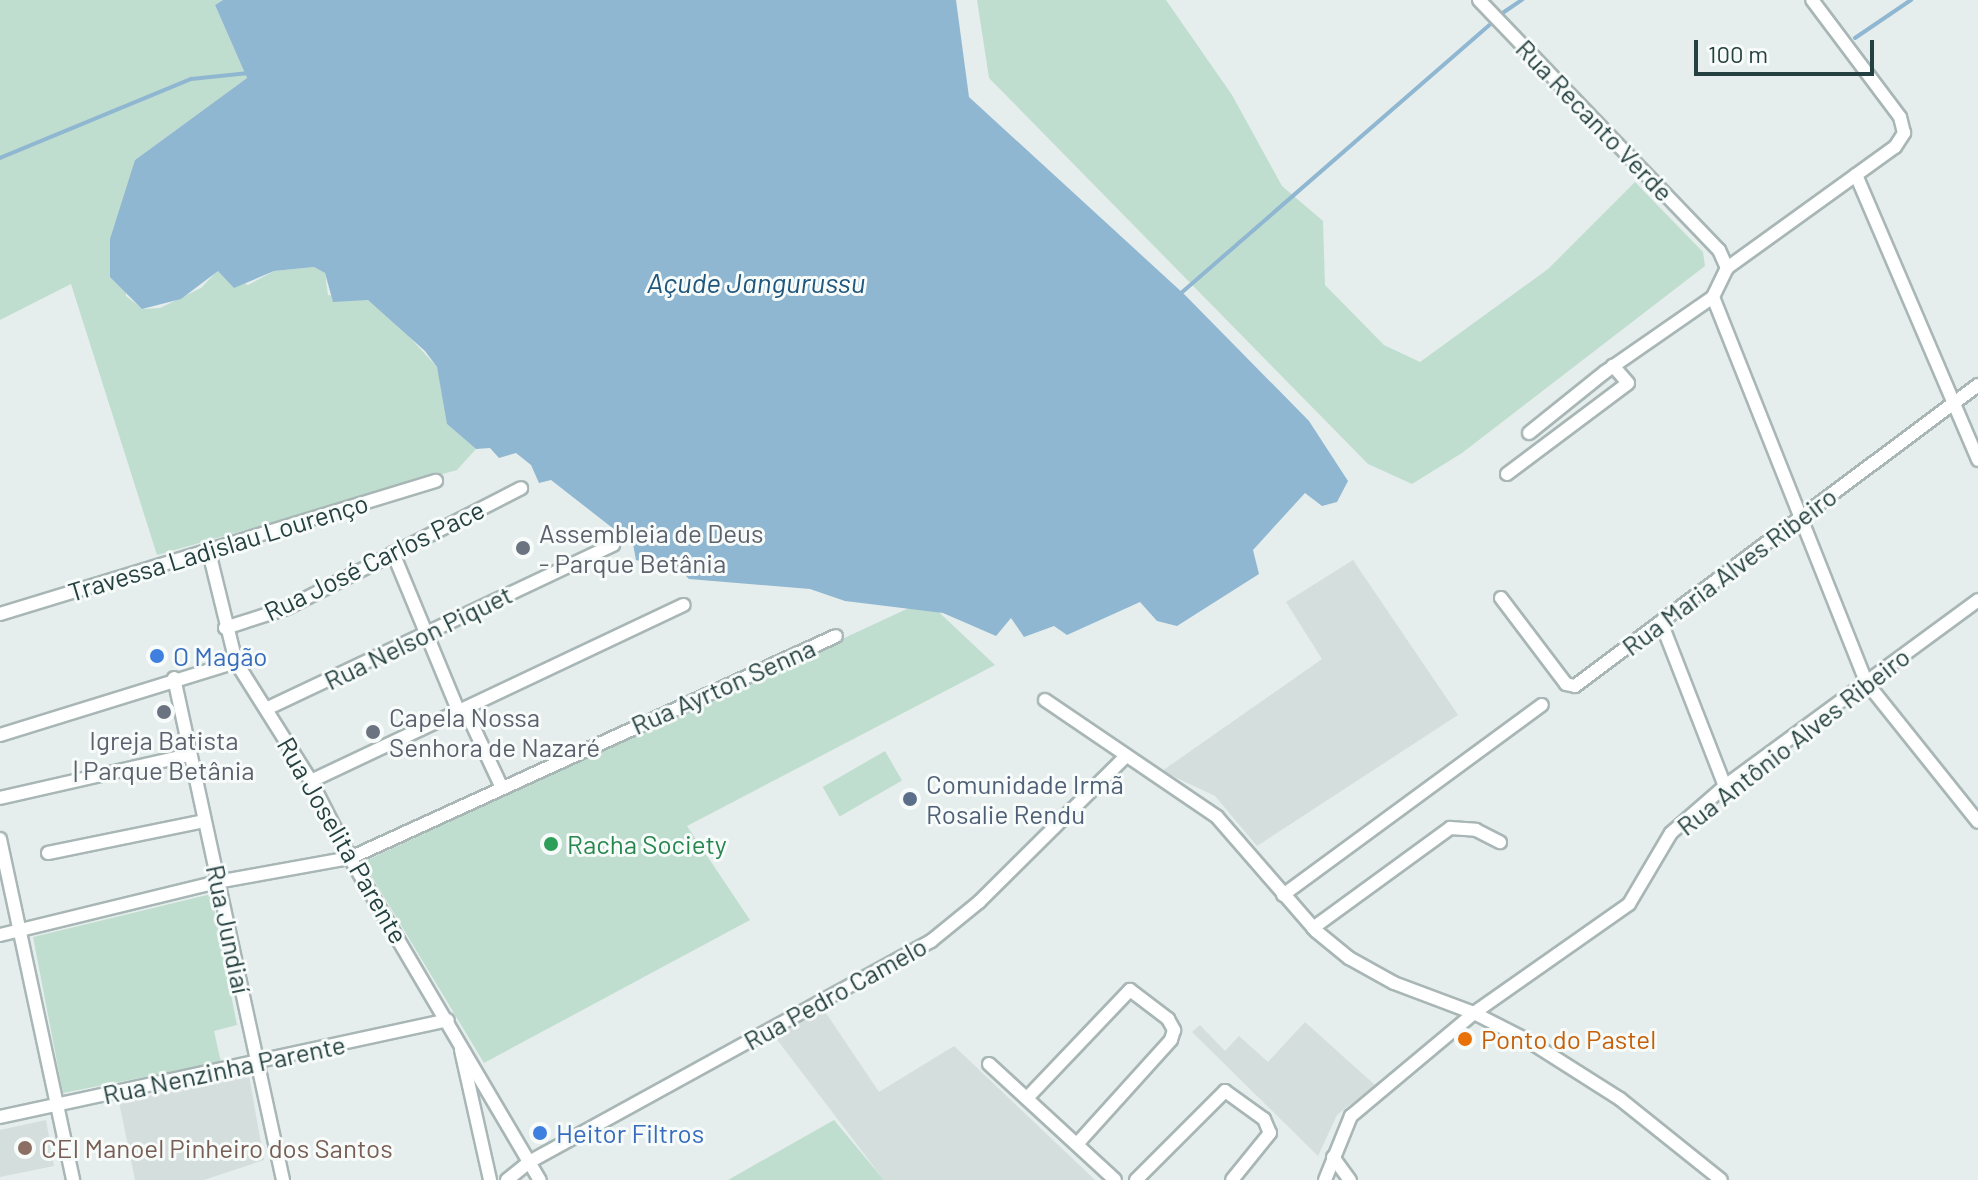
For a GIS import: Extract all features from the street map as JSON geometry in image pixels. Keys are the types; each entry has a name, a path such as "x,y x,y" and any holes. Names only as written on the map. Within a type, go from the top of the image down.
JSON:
{"street":[{"name":"Rua Recanto Verde","path":"1479,0 1710,239 1727,268"},
{"path":"1529,433 1613,366 1713,297 1727,268 1895,147 1904,126 1812,0"},
{"path":"1856,175 1978,460"},
{"path":"1713,297 1866,682 1978,822"},
{"path":"1507,474 1628,383 1613,366"},
{"name":"Rua Maria Alves Ribeiro","path":"1501,598 1571,686 1978,385"},
{"name":"Travessa Ladislau Lourenço","path":"0,614 208,548 436,481"},
{"name":"Rua José Carlos Pace","path":"225,628 287,608 521,488"},
{"name":"Rua Nelson Piquet","path":"266,709 613,545"},
{"name":"Rua Joselita Parente","path":"208,548 225,628 236,662 311,781 350,858 540,1180"},
{"path":"393,553 462,710 501,786"},
{"name":"Rua Antônio Alves Ribeiro","path":"1325,1180 1351,1116 1474,1013 1629,904 1671,833 1725,786 1978,600"},
{"path":"311,781 683,605"},
{"path":"1661,622 1725,786"},
{"name":"Rua Ayrton Senna","path":"0,935 222,881 350,858 501,786 836,636"},
{"path":"0,735 174,678 236,662"},
{"name":"Rua Jundiaí","path":"174,678 204,821 222,881 256,1063 283,1180"},
{"path":"1045,700 1217,817 1313,928 1371,972 1474,1013 1620,1099 1721,1180"},
{"path":"1283,895 1542,705"},
{"path":"0,798 190,755"},
{"name":"Rua Pedro Camelo","path":"507,1180 529,1162 931,941 979,902 1126,756"},
{"path":"48,853 204,821"},
{"path":"1313,928 1450,828 1476,830 1500,842"},
{"path":"0,839 73,1180"},
{"path":"1028,1097 1128,992 1141,993 1174,1030 1160,1054 1077,1144"},
{"name":"Rua Nenzinha Parente","path":"0,1117 448,1020"},
{"name":"Rua Joselita Parente","path":"458,1039 490,1180"},
{"path":"989,1064 1115,1180"},
{"path":"1136,1180 1225,1091 1239,1097 1269,1126 1259,1150 1232,1180"},
{"path":"1333,1157 1350,1180"}],"shaded area":[{"path":"1353,560 1458,715 1257,846 1215,796 1162,771 1322,659 1286,602"},
{"path":"824,1010 879,1092 954,1046 1095,1180 884,1180 775,1037"},
{"path":"1305,1022 1375,1085 1337,1115 1318,1156 1192,1032 1200,1025 1225,1051 1239,1036 1268,1062"},
{"path":"249,1076 264,1160 204,1180 135,1180 119,1102"},
{"name":"CEI Manoel Pinheiro dos Santos","path":"46,1120 54,1166 0,1177 0,1130"}],"green space":[{"path":"0,0 223,0 215,5 247,78 135,160 126,296 143,309 160,308 201,288 218,270 248,285 274,271 314,267 325,273 328,295 368,300 394,320 437,367 447,400 447,424 476,449 457,470 157,555 71,284 0,320"},
{"path":"977,0 1166,0 1232,95 1282,186 1323,221 1325,285 1384,345 1420,362 1548,269 1635,182 1703,252 1705,266 1462,453 1412,484 1368,464 989,78"},
{"name":"Racha Society","path":"926,600 995,665 687,826 750,920 484,1063 363,862"},
{"path":"885,751 902,780 840,816 823,787"},
{"path":"211,894 237,1025 214,1031 221,1062 63,1093 33,937"},
{"path":"834,1120 884,1180 728,1180"}],"water":[{"name":"Açude Jangurussu","path":"223,0 956,0 969,97 1185,295 1309,421 1348,481 1337,502 1322,506 1305,493 1253,550 1259,574 1177,626 1157,621 1140,602 1067,635 1054,626 1024,637 1011,618 996,636 943,613 845,601 810,589 689,579 680,570 636,560 633,544 551,480 539,483 531,465 516,453 499,458 490,448 476,449 447,424 437,367 425,351 368,300 333,302 325,273 314,267 274,271 234,288 218,271 181,299 142,309 110,277 110,239 135,160 247,78 215,5"}],"waterway":[{"path":"1504,12 1522,0"},
{"path":"1855,38 1911,0"},
{"path":"1180,294 1489,25"},
{"path":"0,158 191,79 249,73"}],"place":[{"name":"Assembleia de Deus - Parque Betânia","path":"523,548"},
{"name":"O Magão","path":"157,656"},
{"name":"Igreja Batista | Parque Betânia","path":"164,712"},
{"name":"Capela Nossa Senhora de Nazaré","path":"373,732"},
{"name":"Comunidade Irmã Rosalie Rendu","path":"910,799"},
{"name":"Racha Society","path":"551,844"},
{"name":"Ponto do Pastel","path":"1465,1039"},
{"name":"Heitor Filtros","path":"540,1133"},
{"name":"CEI Manoel Pinheiro dos Santos","path":"25,1148"}]}
